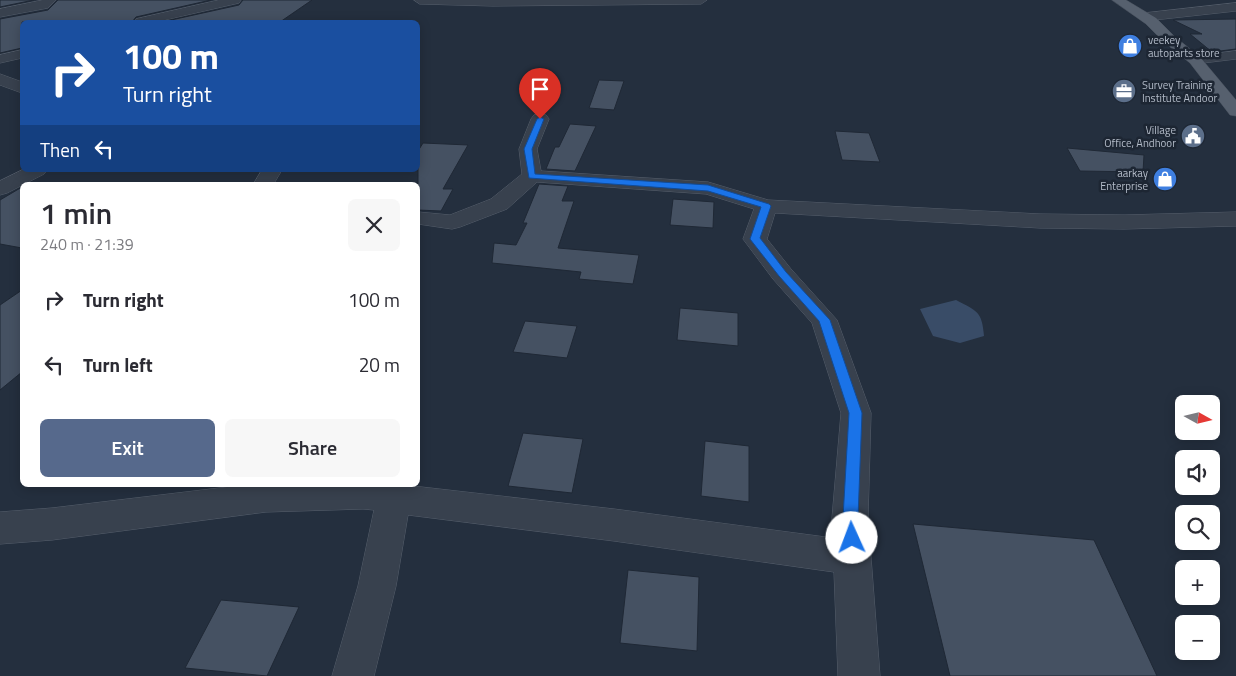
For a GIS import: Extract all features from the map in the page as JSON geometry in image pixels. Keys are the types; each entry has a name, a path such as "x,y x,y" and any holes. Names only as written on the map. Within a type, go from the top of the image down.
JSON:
{"main road":[{"path":"1118,0 1145,17 1168,39 1196,60 1236,111"}],"street":[{"path":"0,13 44,5 50,0"},
{"path":"150,20 235,0"},
{"path":"420,0 493,2 701,0"},
{"path":"1145,17 1236,7"},
{"path":"0,60 20,55"},
{"path":"1196,60 1236,55"},
{"path":"0,79 20,87"},
{"path":"532,176 528,149 540,119"},
{"path":"0,189 33,172"},
{"path":"420,218 452,222 499,204 532,176 708,188 766,206 1040,221 1124,222 1236,219"},
{"path":"766,206 755,239 782,274 824,320 856,413 850,518 859,676"},
{"path":"0,528 52,524 266,497 363,494 477,510 614,525 852,558"},
{"path":"353,676 377,586 394,498"}],"water":[{"path":"956,300 977,313 982,321 984,336 960,343 933,336 920,309"}],"building":[{"path":"0,0 34,0 0,7"},
{"path":"58,0 211,0 136,17 134,20 20,20 20,48 0,53 0,19 48,10"},
{"path":"243,0 312,0 283,20 171,20 239,5"},
{"path":"1236,19 1236,49 1212,52 1190,34 1202,34 1173,20"},
{"path":"599,80 624,81 614,110 589,108"},
{"path":"570,124 596,126 575,171 546,169 555,147 559,147"},
{"path":"835,131 869,133 880,162 842,160"},
{"path":"423,143 468,145 443,189 453,189 441,211 420,210 418,172 420,172 420,148"},
{"path":"1067,148 1144,155 1143,172 1080,171"},
{"path":"539,184 568,186 562,201 574,201 558,248 639,255 633,284 579,279 581,272 492,263 494,243 516,245 527,223 523,223"},
{"path":"20,188 20,248 0,244 0,200"},
{"path":"673,199 714,202 713,228 670,225"},
{"path":"20,291 20,374 0,390 0,305"},
{"path":"680,308 738,313 738,346 677,340"},
{"path":"525,321 577,326 567,358 513,352"},
{"path":"523,433 583,439 572,493 508,486"},
{"path":"705,441 749,446 749,502 701,496"},
{"path":"913,524 1094,540 1157,676 950,676"},
{"path":"628,570 699,577 697,651 620,643"},
{"path":"221,600 299,607 267,676 185,668"}],"place":[{"name":"veekey autoparts store","path":"1130,46"},
{"name":"Survey Training Institute Andoor","path":"1124,91"},
{"name":"Village Office, Andhoor","path":"1193,136"},
{"name":"aarkay Enterprise","path":"1165,179"}],"route":[{"path":"540,119 528,149 532,176 708,188 766,206 755,239 782,274 824,320 856,413 850,518 852,538"}]}
